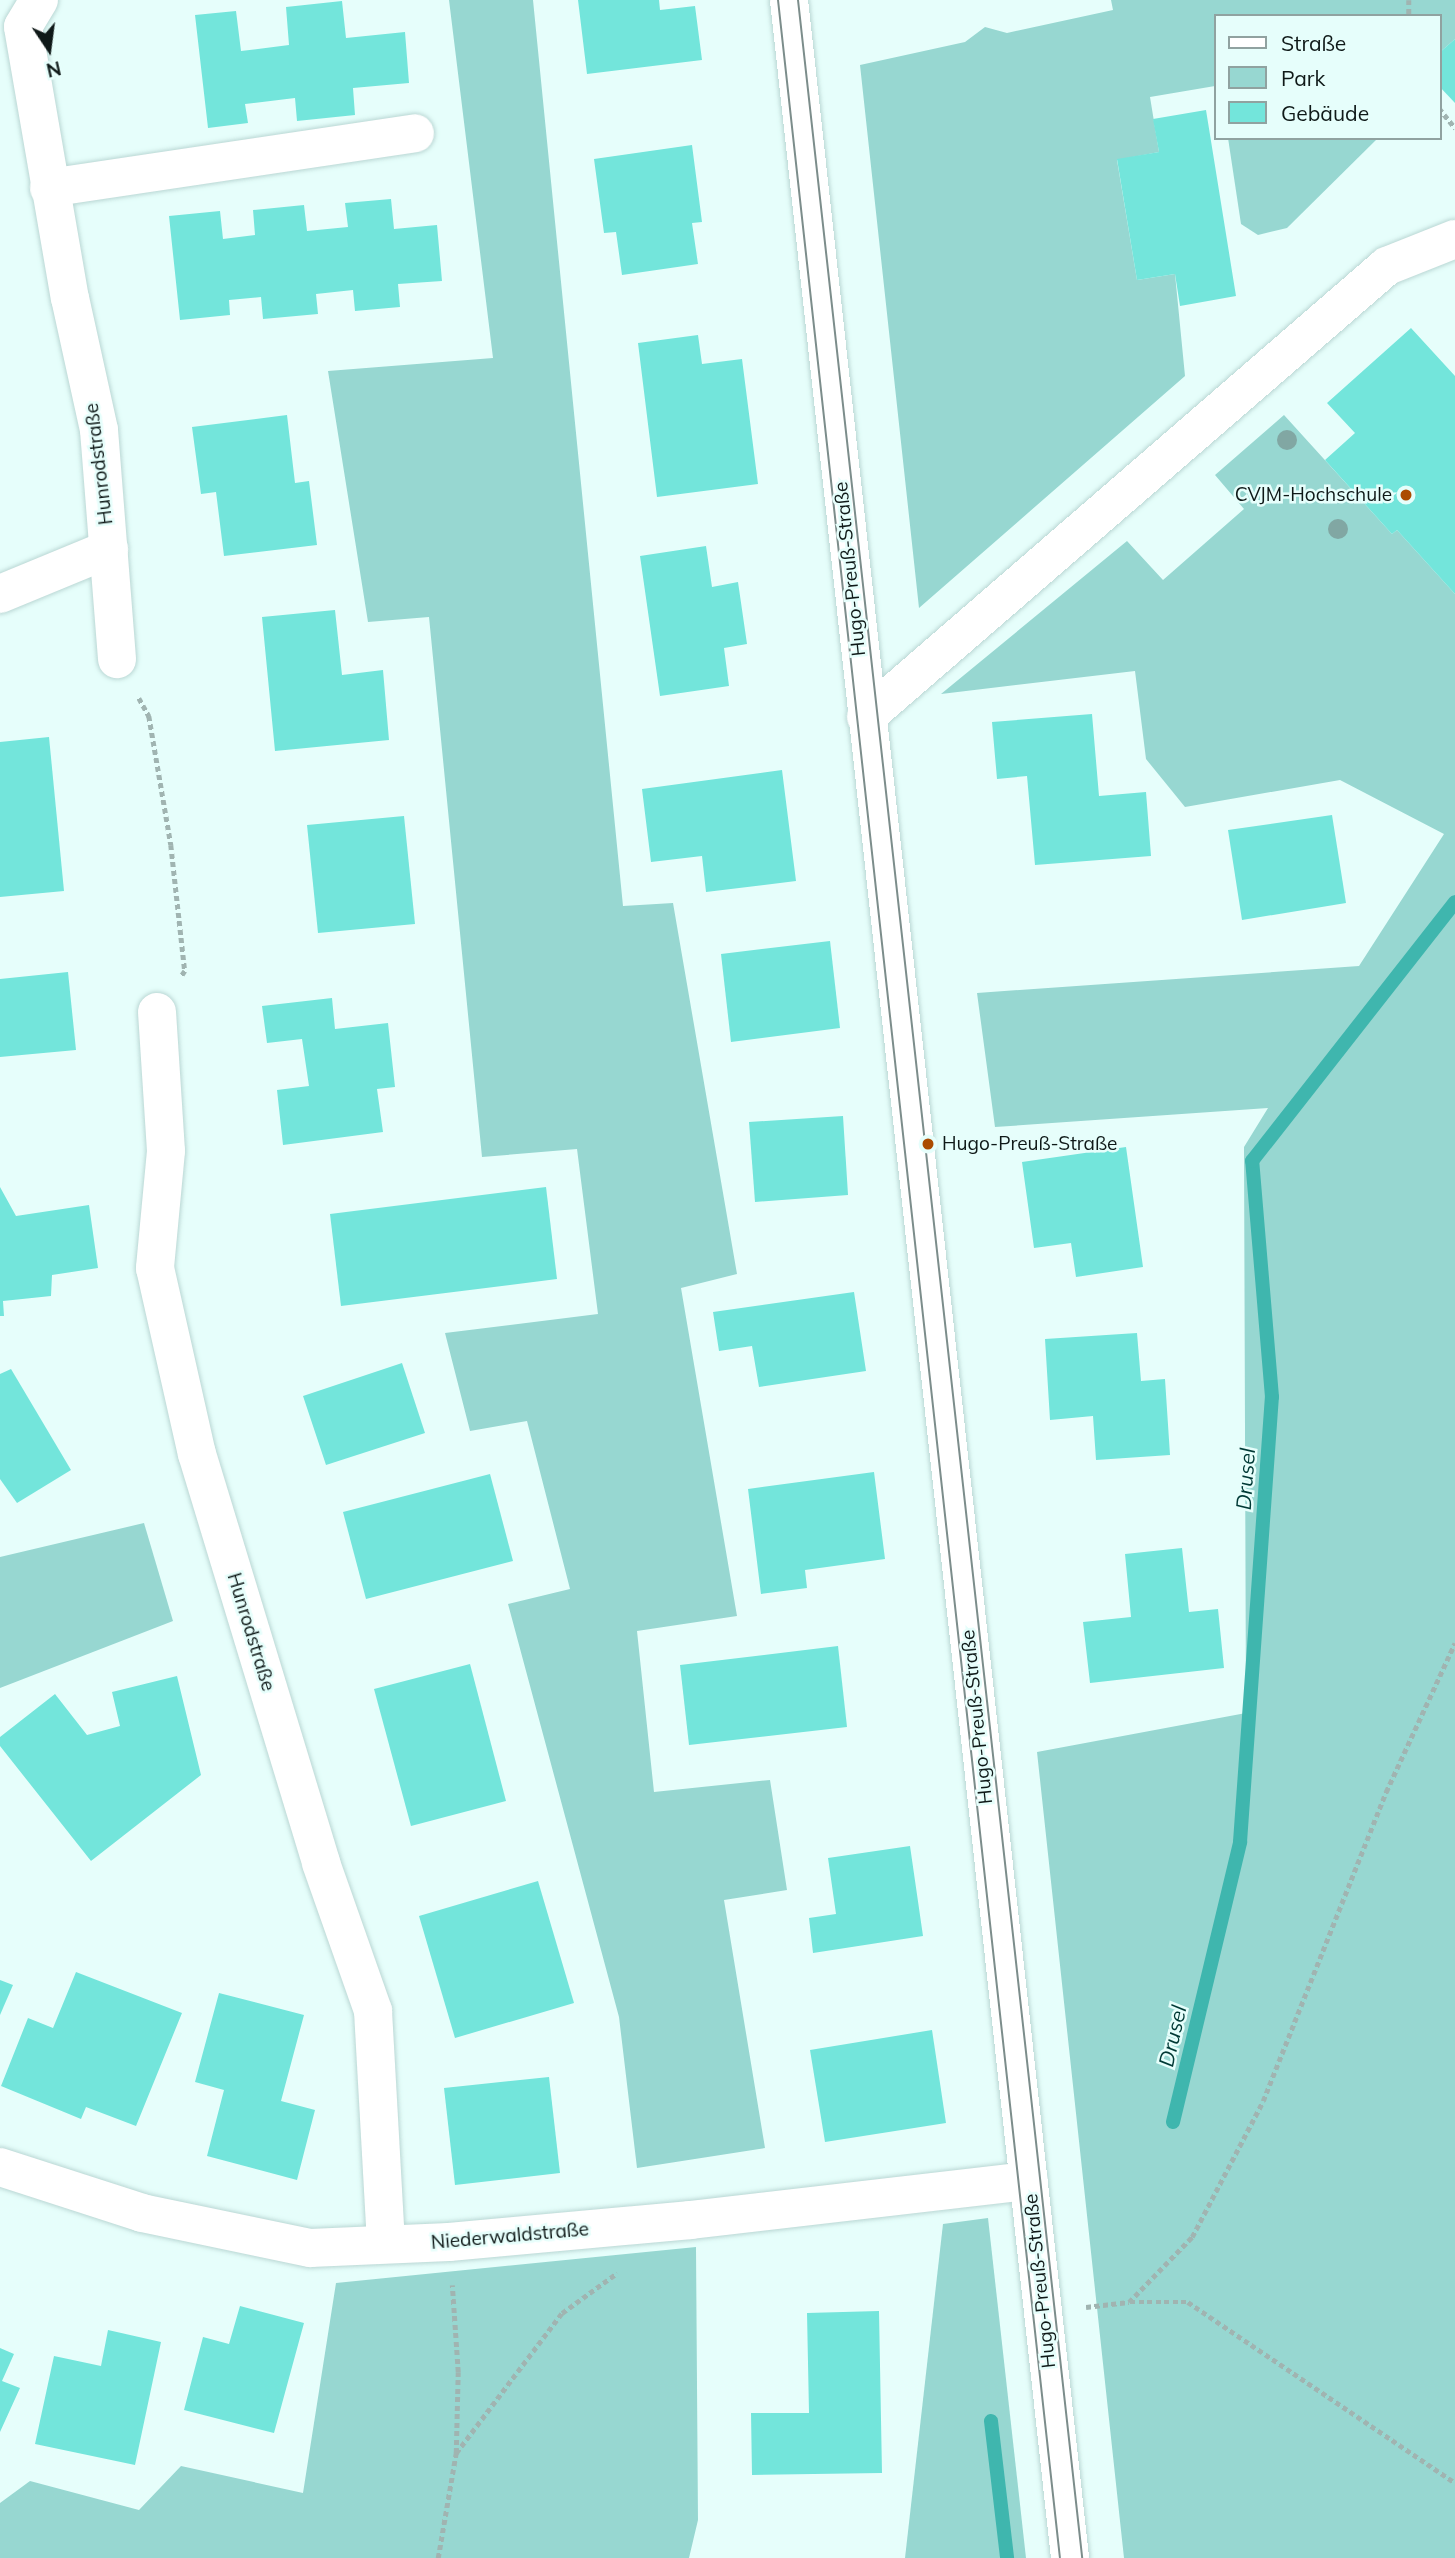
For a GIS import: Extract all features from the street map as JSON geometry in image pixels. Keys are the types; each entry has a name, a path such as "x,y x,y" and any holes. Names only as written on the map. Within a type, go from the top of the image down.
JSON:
{"street":[{"name":"Hunrodstraße","path":"39,0 23,27 49,188 99,430 117,659"},
{"name":"Hugo-Preuß-Straße","path":"789,0 1070,2558"},
{"path":"49,188 415,132"},
{"path":"866,717 1387,265 1455,239"},
{"path":"0,594 109,549"},
{"name":"Hunrodstraße","path":"157,1013 166,1151 155,1269 197,1454 321,1863 373,2011 386,2244"},
{"name":"Niederwaldstraße","path":"0,2167 142,2213 310,2248 449,2242 1028,2181"}],"path":[{"path":"1441,110 1455,128"},
{"path":"117,659 149,716 171,845 177,928"},
{"path":"1129,2302 1192,2236 1263,2101 1386,1792 1455,1643"},
{"path":"438,2558 456,2453 458,2372 449,2242"},
{"path":"456,2453 562,2313 626,2266"},
{"path":"1044,2312 1129,2302 1188,2302 1455,2483"}],"green space":[{"path":"449,0 533,0 623,906 673,903 737,1274 681,1288 737,1616 637,1631 654,1792 770,1780 787,1890 724,1900 765,2148 637,2168 619,2017 508,1604 570,1589 527,1421 470,1431 445,1333 598,1314 577,1149 482,1157 429,617 368,622 328,371 493,358"},
{"path":"1111,0 1455,0 1455,39 1441,51 1441,14 1214,14 1214,86 1150,97 1159,152 1117,160 1137,280 1175,274 1185,376 919,608 860,65 965,42 985,27 1007,33 1113,10"},
{"path":"1228,140 1376,140 1287,228 1258,235 1241,224"},
{"path":"1284,415 1392,534 1397,530 1455,594 1455,2558 1124,2558 1037,1752 1246,1713 1244,1147 1268,1108 995,1127 977,993 1359,966 1444,834 1340,780 1185,807 1146,759 1135,671 941,694 1127,541 1163,580 1244,509 1215,475"},
{"path":"144,1523 173,1621 0,1688 0,1557"},
{"path":"988,2218 1026,2558 905,2558 943,2224"},
{"path":"696,2247 698,2520 689,2558 0,2558 0,2503 30,2481 139,2510 181,2466 303,2493 336,2283"}],"building":[{"path":"578,0 659,0 660,10 695,6 702,60 587,74"},
{"path":"342,1 346,38 405,32 409,83 353,88 355,115 297,121 295,98 245,104 248,123 208,128 195,15 236,11 241,51 289,45 286,7"},
{"path":"1455,39 1455,103 1441,88 1441,51"},
{"path":"1206,110 1236,296 1180,306 1175,274 1137,280 1117,159 1159,152 1153,119"},
{"path":"692,145 702,222 692,223 698,264 622,275 616,232 604,233 594,159"},
{"path":"391,199 394,229 437,225 442,281 398,284 400,307 355,311 353,290 316,294 318,314 263,319 261,297 229,300 230,315 180,320 169,216 220,211 223,239 255,235 253,210 304,205 307,231 348,227 345,203"},
{"name":"CVJM-Hochschule","path":"1411,328 1455,376 1455,594 1397,530 1392,534 1325,460 1355,433 1327,403"},
{"path":"698,335 702,364 742,359 758,484 657,497 638,343"},
{"path":"287,415 295,483 309,481 317,545 224,556 216,492 201,494 192,427"},
{"path":"706,546 712,587 738,582 747,644 724,648 729,686 660,696 640,556"},
{"path":"335,610 342,675 383,670 389,740 275,751 262,617"},
{"path":"1092,714 1099,796 1146,792 1151,856 1035,865 1027,776 997,779 992,722"},
{"path":"49,737 64,891 0,897 0,742"},
{"path":"782,770 796,881 706,892 702,856 651,862 642,789"},
{"path":"1332,815 1346,903 1242,920 1228,830"},
{"path":"404,816 415,924 318,933 307,825"},
{"path":"830,941 840,1028 731,1042 721,954"},
{"path":"68,972 76,1050 0,1057 0,979"},
{"path":"332,998 335,1029 388,1023 395,1087 377,1089 383,1132 283,1145 277,1090 309,1086 302,1039 267,1043 262,1006"},
{"path":"843,1116 848,1195 755,1202 749,1122"},
{"path":"1126,1147 1143,1267 1076,1277 1071,1243 1034,1248 1022,1162"},
{"path":"0,1187 16,1216 89,1205 98,1268 52,1275 51,1296 3,1301 4,1316 0,1316"},
{"path":"546,1187 557,1279 341,1306 330,1214"},
{"path":"854,1292 866,1371 759,1387 752,1346 719,1351 713,1312"},
{"path":"1137,1333 1141,1381 1165,1379 1170,1455 1096,1460 1093,1416 1050,1420 1045,1339"},
{"path":"402,1363 425,1433 326,1465 303,1396"},
{"path":"11,1369 71,1470 17,1503 0,1479 0,1374"},
{"path":"874,1472 885,1559 805,1570 807,1588 761,1594 748,1489"},
{"path":"490,1474 513,1561 366,1599 343,1512"},
{"path":"1182,1548 1189,1612 1218,1609 1224,1668 1090,1683 1083,1622 1131,1617 1125,1554"},
{"path":"838,1646 847,1727 689,1745 680,1665"},
{"path":"470,1664 506,1801 411,1826 374,1689"},
{"path":"177,1676 201,1775 91,1861 0,1746 0,1737 55,1694 87,1735 120,1726 112,1692"},
{"path":"910,1846 923,1936 813,1953 809,1918 836,1914 828,1858"},
{"path":"538,1881 574,2003 455,2038 419,1916"},
{"path":"76,1972 182,2013 136,2126 86,2107 81,2119 1,2086 28,2018 53,2028"},
{"path":"0,1980 13,1985 0,2015"},
{"path":"219,1993 304,2015 281,2101 315,2110 297,2180 207,2156 224,2090 195,2082"},
{"path":"932,2030 946,2123 825,2142 810,2050"},
{"path":"549,2077 560,2173 455,2185 444,2088"},
{"path":"240,2306 304,2323 274,2433 184,2410 203,2337 229,2344"},
{"path":"879,2311 882,2473 752,2475 751,2413 809,2413 807,2313"},
{"path":"108,2330 161,2342 135,2465 35,2444 54,2356 101,2366"},
{"path":"0,2348 14,2354 2,2381 20,2388 0,2432"}],"waterway":[{"name":"Drusel","path":"1173,2122 1240,1842 1272,1397 1252,1161 1455,902"},
{"name":"Drusel","path":"991,2421 1007,2558"}],"tram line":[{"path":"778,0 1060,2558"},
{"path":"798,0 1082,2558"}],"place":[{"name":"CVJM-Hochschule","path":"1406,495"},
{"name":"Hugo-Preuß-Straße","path":"928,1144"}]}
